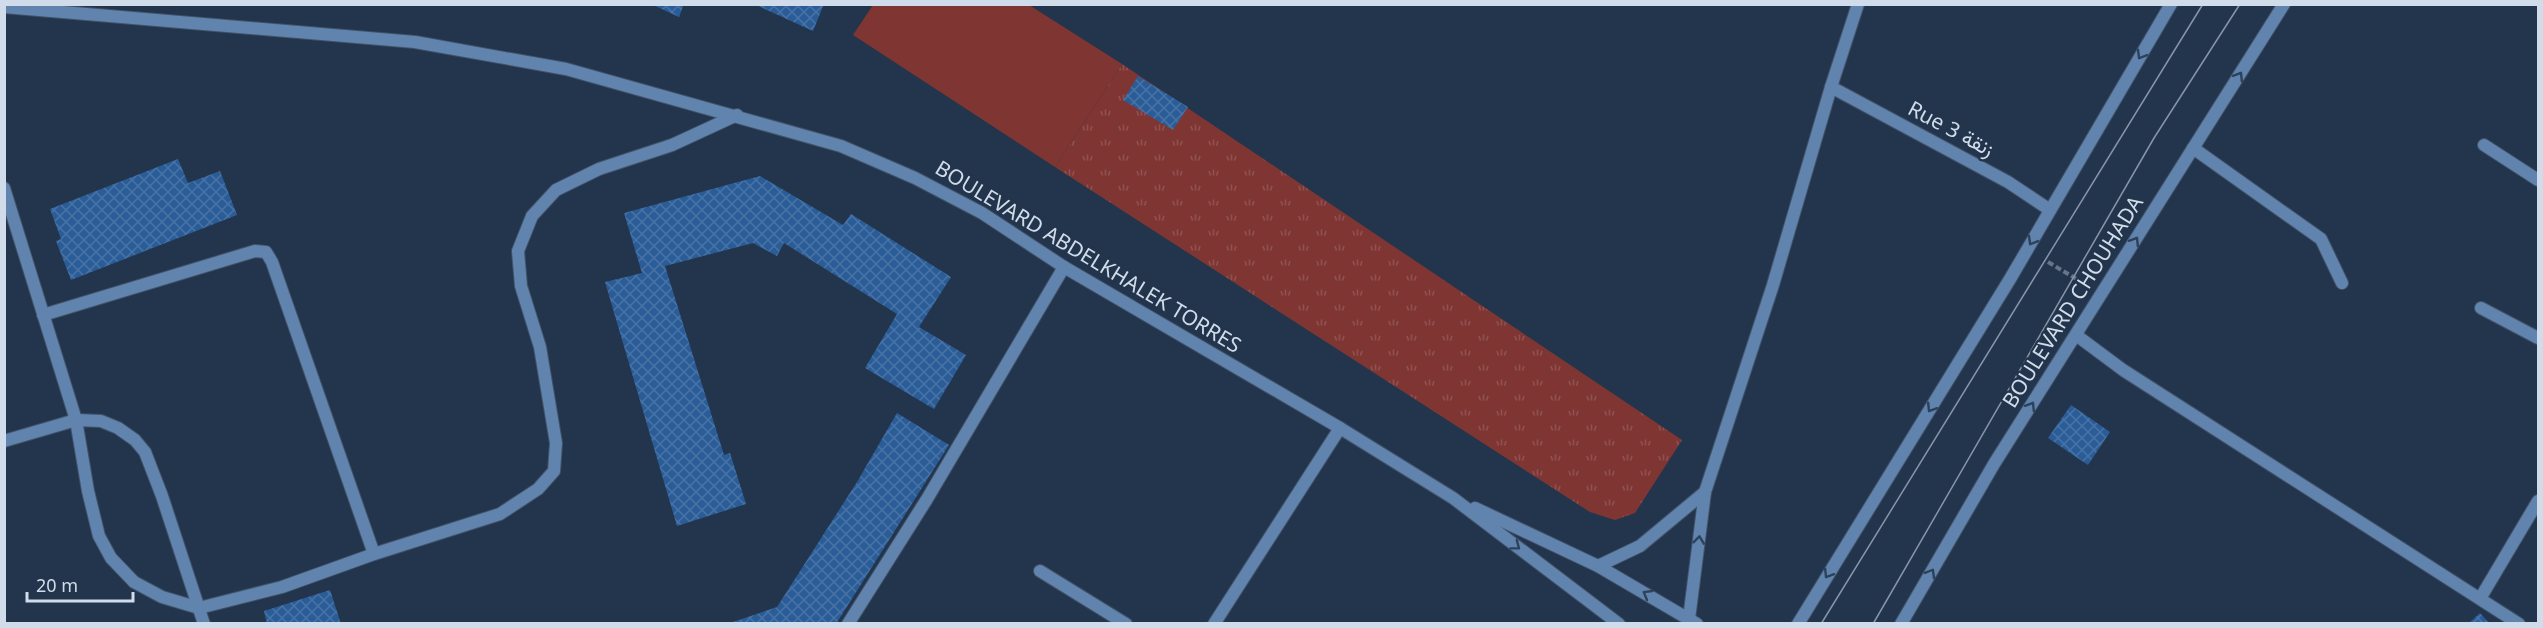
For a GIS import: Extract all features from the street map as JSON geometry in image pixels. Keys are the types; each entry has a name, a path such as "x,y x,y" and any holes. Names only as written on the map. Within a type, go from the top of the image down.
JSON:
{"street":[{"path":"1693,621 1705,492 1773,285 1831,87 1858,4"},
{"path":"1798,624 2027,250 2171,4"},
{"name":"BOULEVARD CHOUHADA","path":"1901,624 1994,464 2284,4"},
{"name":"BOULEVARD ABDELKHALEK TORRES","path":"4,7 415,42 566,69 737,115 841,146 915,178 982,213 1064,267 1340,428 1453,498 1619,624"},
{"name":"Rue 3 زنقة","path":"1831,87 2008,183 2050,210"},
{"path":"4,188 76,420 96,524 111,558 134,582 162,597 199,608 282,587 374,554 500,514 538,489 554,471 556,442 540,347 520,274 518,251 532,216 556,190 577,179 599,169 672,145 737,115"},
{"path":"2484,146 2538,180"},
{"path":"2193,148 2321,239 2342,284"},
{"path":"43,315 255,251 266,252 272,262 374,554"},
{"path":"848,624 927,499 1064,267"},
{"path":"2481,308 2538,338"},
{"path":"2076,335 2123,370 2481,597 2519,624"},
{"path":"4,441 76,420 101,421 118,428 135,440 145,452 204,624"},
{"path":"1214,624 1340,428"},
{"path":"1598,566 1640,546 1705,492"},
{"name":"BOULEVARD ABDELKHALEK TORRES","path":"1453,498 1598,566 1693,621"},
{"path":"2481,597 2538,501"},
{"path":"1040,571 1126,624"}],"path":[{"path":"2027,250 2101,294"}],"green space":[{"path":"873,5 1029,5 1122,64 1055,167 853,35"},
{"path":"1122,64 1682,440 1635,513 1615,520 1590,512 1055,167"}],"building":[{"path":"651,4 684,4 679,17"},
{"path":"754,4 824,4 813,31"},
{"path":"1138,76 1188,107 1173,130 1123,100"},
{"path":"178,159 188,183 220,171 237,215 71,280 56,241 61,239 50,209"},
{"path":"760,176 843,225 851,214 951,277 919,327 966,355 934,409 865,368 897,314 784,243 777,256 753,243 665,266 724,455 730,453 746,504 677,526 605,282 642,273 624,213"},
{"path":"2071,405 2110,432 2088,465 2048,438"},
{"path":"897,413 949,445 836,624 727,624 777,607 857,482"},
{"path":"330,590 341,624 267,624 264,611"},
{"path":"2480,613 2490,624 2468,624"}],"tram line":[{"path":"1821,624 2203,4"},
{"path":"1873,624 2154,138 2240,4"}]}
